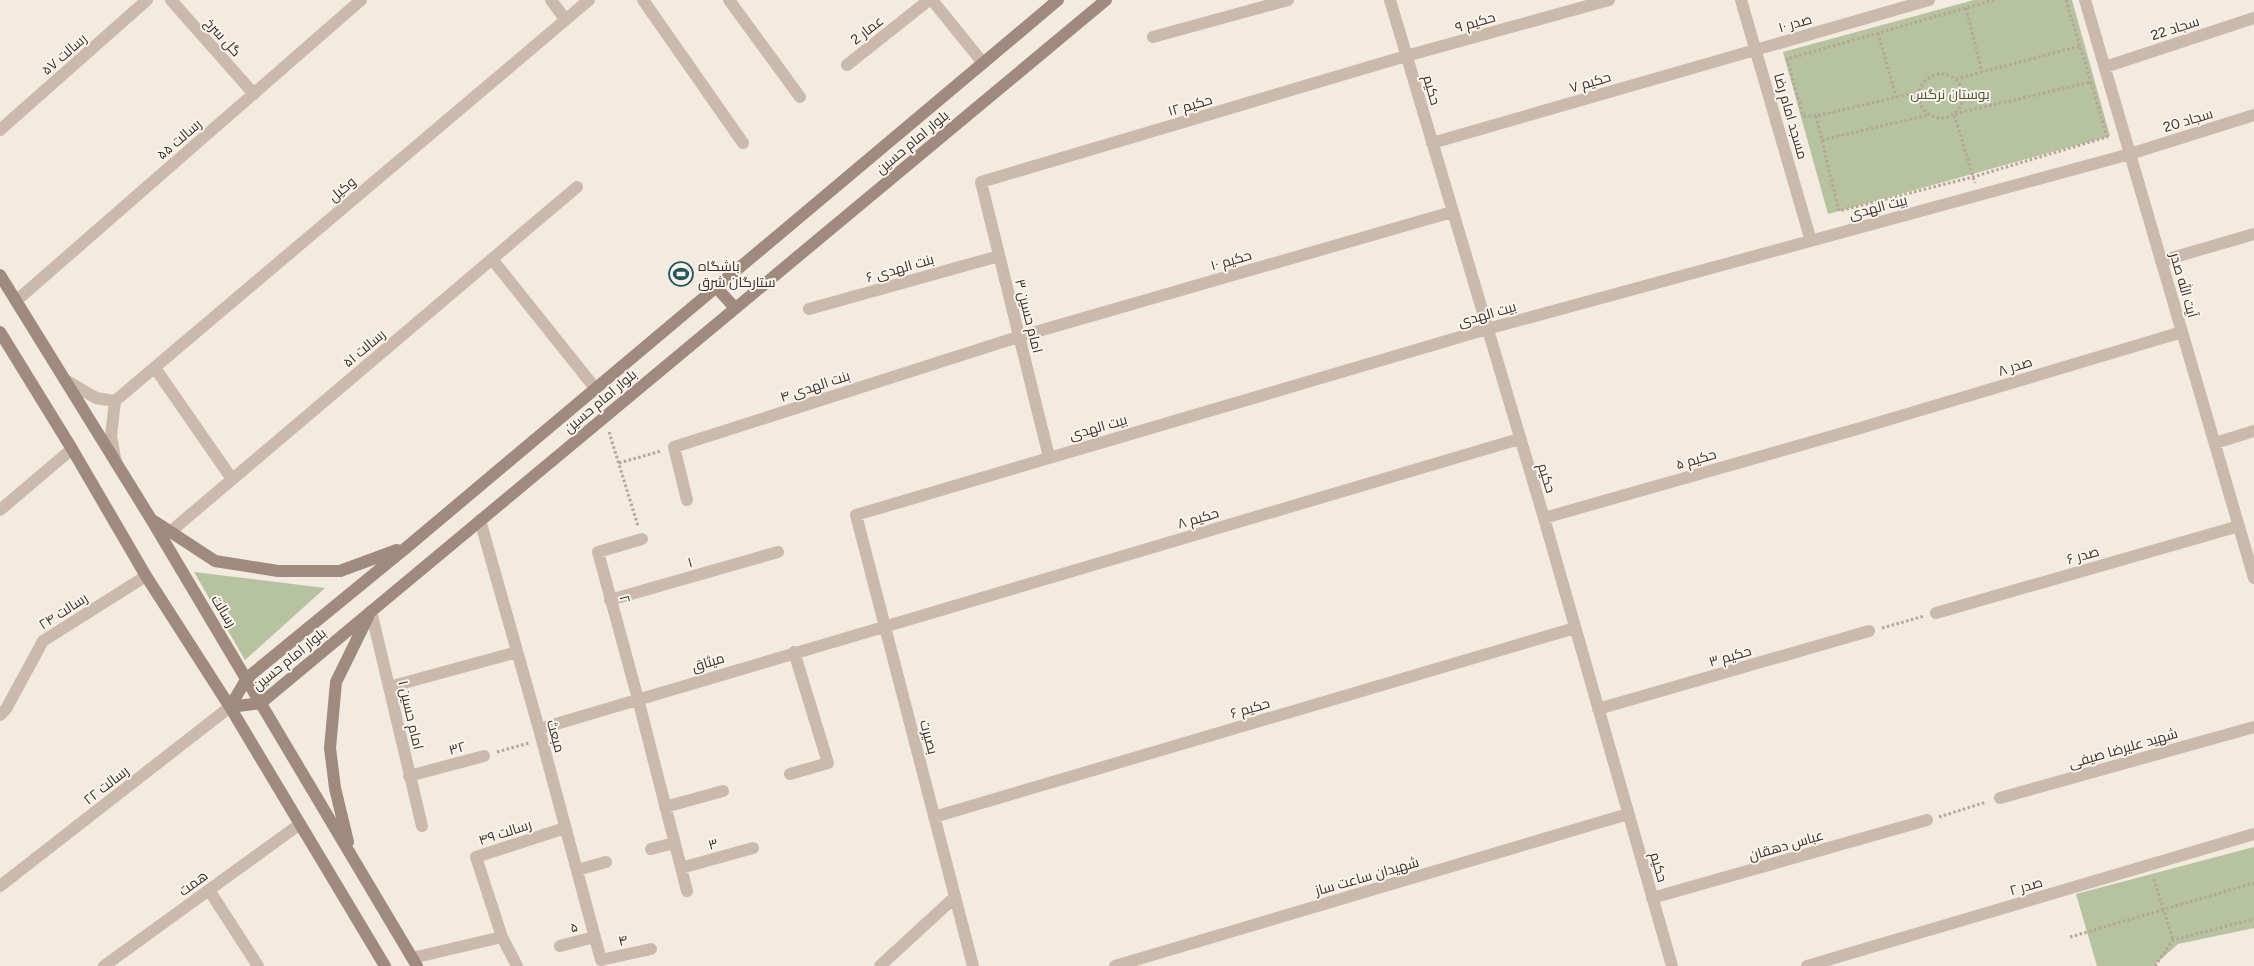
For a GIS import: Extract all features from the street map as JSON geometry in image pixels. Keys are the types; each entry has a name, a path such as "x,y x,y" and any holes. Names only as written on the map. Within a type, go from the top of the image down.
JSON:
{"main road":[{"name":"بلوار امام حسین","path":"230,707 247,678 407,547 1058,0"},
{"name":"بلوار امام حسین","path":"230,707 261,703 1106,0"},
{"name":"رسالت","path":"0,275 152,519 414,962"},
{"path":"716,287 735,308"},
{"path":"0,332 72,448 146,576 230,707 385,966"},
{"path":"152,519 214,561 278,571 340,571 407,547"},
{"path":"351,855 335,788 330,748 336,682 371,611"}],"street":[{"name":"رسالت ۵۷","path":"0,130 147,0"},
{"name":"گل سرخ","path":"171,0 254,94"},
{"name":"رسالت ۵۵","path":"16,301 361,0"},
{"path":"551,0 566,19"},
{"name":"وکیل","path":"115,401 589,0"},
{"path":"644,0 743,143"},
{"path":"729,0 800,97"},
{"path":"931,0 983,63"},
{"name":"عمار 2","path":"847,65 931,0"},
{"path":"1153,37 1288,0"},
{"name":"حکیم","path":"1390,0 1486,329 1544,518 1672,966"},
{"name":"حکیم ۹","path":"1406,56 1609,0"},
{"name":"مسجد امام رضا","path":"1741,0 1811,241"},
{"name":"صدر ۱۰","path":"1757,50 1929,0"},
{"name":"آیت الله صدر","path":"2085,0 2254,578"},
{"name":"سجاد 22","path":"2104,67 2254,18"},
{"name":"حکیم ۷","path":"1432,143 1757,50"},
{"name":"حکیم ۱۲","path":"982,182 1406,56"},
{"name":"سجاد 20","path":"2130,154 2254,115"},
{"name":"بیت الهدی","path":"856,515 1486,329 2130,154"},
{"name":"امام حسین ۳","path":"982,182 1018,337 1049,457"},
{"name":"رسالت ۵۱","path":"170,532 577,188"},
{"name":"حکیم ۱۰","path":"1018,337 1452,212"},
{"path":"2161,261 2254,234"},
{"name":"بنت الهدی ۶","path":"808,309 999,256"},
{"path":"492,259 595,388"},
{"name":"صدر ۸","path":"1857,429 2182,332"},
{"name":"بنت الهدی ۴","path":"674,448 1018,337"},
{"path":"155,368 232,479"},
{"path":"65,380 96,398 115,401 111,436 116,463"},
{"name":"حکیم ۵","path":"1544,518 1857,429"},
{"path":"2215,443 2254,431"},
{"name":"حکیم ۸","path":"885,625 1519,439"},
{"path":"0,510 72,448"},
{"path":"674,448 687,500"},
{"name":"بصیرت","path":"856,515 973,966"},
{"name":"مبعث","path":"480,520 541,734 601,960"},
{"name":"صدر ۶","path":"1936,613 2239,526"},
{"name":"۲","path":"642,539 598,552 687,892"},
{"name":"۱","path":"610,600 778,552"},
{"name":"رسالت ۲۴","path":"0,715 6,709 43,641 146,576"},
{"name":"امام حسین ۱","path":"371,611 422,826"},
{"name":"میثاق","path":"541,734 638,699 885,625"},
{"name":"حکیم ۶","path":"934,817 1574,628"},
{"name":"حکیم ۳","path":"1598,709 1869,631"},
{"path":"389,687 517,652"},
{"path":"790,774 828,763 794,652"},
{"name":"رسالت ۲۲","path":"0,886 230,707"},
{"name":"شهید علیرضا صیفی","path":"2000,798 2254,727"},
{"name":"۳۲","path":"410,776 484,756"},
{"path":"665,807 723,791"},
{"name":"شهیدان ساعت ساز","path":"1115,966 1628,814"},
{"name":"عباس دهقان","path":"1652,898 1927,820"},
{"name":"همت","path":"104,966 300,824"},
{"name":"رسالت ۴۹","path":"516,966 502,937 476,857 566,828"},
{"name":"صدر ۲","path":"1807,966 2254,834"},
{"path":"651,850 674,843"},
{"name":"۳","path":"681,868 753,848"},
{"path":"577,870 606,862"},
{"path":"209,890 258,966"},
{"path":"880,966 955,897"},
{"path":"414,962 502,937"},
{"name":"۵","path":"560,946 594,937"},
{"name":"۴","path":"601,960 651,949"}],"path":[{"path":"1918,92 1816,116 1803,116 1787,58 1994,0"},
{"path":"1816,116 1839,211 1973,177 2107,137 2066,0"},
{"path":"1966,8 1982,72"},
{"path":"1878,33 1896,97"},
{"path":"1956,79 2080,46"},
{"path":"1954,114 1960,108 1963,100 1963,91 1956,79 1945,74 1936,74 1928,77 1918,92 1919,101 1922,109 1929,115 1937,118 1946,118 1954,114 2090,82"},
{"path":"1954,114 1978,195"},
{"path":"1822,140 1929,115"},
{"path":"605,417 642,539"},
{"path":"618,463 674,448"},
{"path":"1869,631 1936,613"},
{"path":"484,756 541,734"},
{"path":"1927,820 2000,798"},
{"path":"2150,865 2173,940"},
{"path":"2070,937 2254,882"},
{"path":"2155,966 2173,940 2254,920"}],"green space":[{"name":"بوستان نرگس","path":"1974,0 2072,0 2110,136 1828,214 1783,52"},
{"path":"194,572 325,588 245,660"},
{"path":"2254,847 2254,928 2178,944 2153,966 2097,966 2076,894"}],"place":[{"name":"باشگاه ستارگان شرق","path":"681,274"}]}
